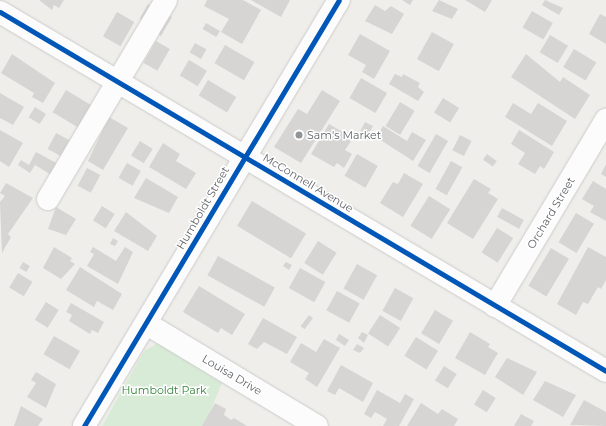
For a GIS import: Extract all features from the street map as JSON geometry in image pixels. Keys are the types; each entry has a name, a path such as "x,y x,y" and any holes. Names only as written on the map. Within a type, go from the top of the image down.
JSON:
{"street":[{"path":"0,12 8,0"},
{"path":"48,199 116,81 166,0"},
{"name":"Humboldt Street","path":"84,426 147,324 338,0"},
{"name":"McConnell Avenue","path":"0,12 606,371"},
{"name":"Orchard Street","path":"495,306 606,120"},
{"name":"Louisa Drive","path":"147,324 317,426"}],"green space":[{"name":"Humboldt Park","path":"158,343 222,383 204,426 102,426 144,351"}],"building":[{"path":"39,0 64,0 59,8 54,5 52,10"},
{"path":"207,0 243,0 261,10 242,44 221,32 229,19 204,6"},
{"path":"251,0 290,0 281,17"},
{"path":"402,0 413,0 410,5"},
{"path":"439,0 458,9 452,19 432,11"},
{"path":"465,0 492,0 485,12"},
{"path":"545,0 563,8 559,15 542,5"},
{"path":"148,4 155,8 146,23 140,19"},
{"path":"375,5 385,11 391,6 404,14 392,34 365,21"},
{"path":"532,11 553,23 543,39 522,27"},
{"path":"117,12 134,22 120,46 103,36"},
{"path":"165,13 172,17 161,36 154,32"},
{"path":"600,14 606,17 606,44 589,34"},
{"path":"206,23 220,31 216,37 202,29"},
{"path":"432,32 454,44 439,71 417,59"},
{"path":"360,34 390,51 374,79 362,72 366,65 348,55"},
{"path":"550,35 568,46 558,63 540,52"},
{"path":"156,41 170,49 157,71 144,63"},
{"path":"195,43 206,49 201,59 190,53"},
{"path":"225,45 254,62 244,80 214,63"},
{"path":"574,49 596,62 585,80 563,67"},
{"path":"12,54 55,83 43,103 32,97 34,93 1,73"},
{"path":"526,54 560,82 563,77 590,95 575,119 511,77"},
{"path":"189,60 207,71 198,86 180,75"},
{"path":"395,74 402,77 403,74 420,83 418,87 424,92 418,101 389,84"},
{"path":"361,78 387,93 375,113 350,98"},
{"path":"208,80 236,97 227,112 199,95"},
{"path":"66,90 94,107 81,129 53,112"},
{"name":"Sam's Market","path":"322,90 340,101 301,163 274,147 298,109 307,114"},
{"path":"0,93 24,107 13,125 0,118"},
{"path":"443,98 459,108 450,122 434,112"},
{"path":"400,102 415,111 400,135 386,126"},
{"path":"513,103 531,114 538,103 567,121 552,146 505,117"},
{"path":"35,107 46,114 40,124 29,117"},
{"path":"109,117 128,128 103,170 88,161"},
{"path":"365,122 373,126 366,139 358,135"},
{"path":"329,124 353,138 345,150 352,154 344,168 337,163 334,167 311,154"},
{"path":"383,126 407,141 412,132 426,140 413,161 376,137"},
{"path":"0,130 23,143 9,167 0,161"},
{"path":"519,130 554,152 544,169 540,166 535,174 518,164 525,153 511,144"},
{"path":"56,133 69,140 61,156 48,149"},
{"path":"436,134 448,141 430,173 418,166"},
{"path":"460,135 472,141 464,156 452,150"},
{"path":"140,141 153,149 144,163 131,155"},
{"path":"163,143 180,154 176,161 196,173 186,189 149,167"},
{"path":"36,152 60,165 53,176 35,165 30,173 18,165 21,160 29,165"},
{"path":"357,154 378,166 365,188 344,176"},
{"path":"487,154 497,161 493,167 483,160"},
{"path":"451,161 462,167 447,195 435,189"},
{"path":"127,163 141,171 132,186 118,178"},
{"path":"606,164 606,177 601,174"},
{"path":"87,168 100,175 91,193 78,186"},
{"path":"404,173 423,184 403,217 380,203 393,182 398,184"},
{"path":"146,178 178,197 169,213 134,198"},
{"path":"474,179 491,189 488,193 498,199 473,239 447,223"},
{"path":"593,181 606,189 606,221 590,212 594,206 582,199"},
{"path":"6,183 33,198 8,234 11,237 2,253 0,202 5,196 0,193"},
{"path":"429,196 450,209 432,239 410,226"},
{"path":"252,201 306,233 291,258 237,226"},
{"path":"102,206 115,214 106,228 93,220"},
{"path":"56,207 76,219 66,235 48,229"},
{"path":"502,208 524,220 519,229 497,217"},
{"path":"126,212 157,236 148,251 114,231"},
{"path":"576,213 594,224 576,253 558,242"},
{"path":"497,228 513,238 498,263 482,253"},
{"path":"113,238 118,241 115,246 110,244"},
{"path":"318,241 337,253 323,275 304,263"},
{"path":"54,247 72,258 70,261 75,264 61,279 43,268"},
{"path":"93,247 116,261 125,247 133,252 118,284 87,266 94,254 90,252"},
{"path":"588,247 606,257 606,280 601,289 598,287 588,304 583,302 576,315 557,304"},
{"path":"551,248 569,259 546,297 528,286"},
{"path":"218,256 275,288 264,307 207,275"},
{"path":"23,262 30,266 26,272 20,268"},
{"path":"286,262 292,265 289,270 283,266"},
{"path":"357,264 377,275 364,300 343,288"},
{"path":"80,267 122,294 113,310 97,301 94,307 66,290"},
{"path":"300,268 325,282 314,302 289,288"},
{"path":"18,273 33,282 24,296 9,288"},
{"path":"199,286 245,314 232,335 221,328 218,333 183,312"},
{"path":"395,288 413,298 401,321 382,311"},
{"path":"337,291 360,304 349,323 326,310"},
{"path":"46,302 59,310 48,328 35,320"},
{"path":"71,303 104,322 98,333 92,330 90,334 69,321 72,315 66,312"},
{"path":"435,310 453,321 439,344 421,333"},
{"path":"309,315 313,318 305,329 301,326"},
{"path":"380,315 400,328 388,347 368,333"},
{"path":"263,318 297,337 287,354 264,342 257,349 248,344"},
{"path":"362,332 368,335 364,343 358,338"},
{"path":"470,332 490,344 488,347 498,353 485,375 455,358"},
{"path":"339,334 349,340 345,346 336,340"},
{"path":"54,336 80,351 69,369 44,354"},
{"path":"416,337 438,351 426,369 404,356"},
{"path":"324,339 340,348 317,387 305,379 309,373 290,362 301,343 316,352"},
{"path":"357,344 364,348 360,353 353,350"},
{"path":"507,358 537,372 523,395 495,377"},
{"path":"341,365 373,383 363,402 339,388 335,395 327,391"},
{"path":"444,366 457,374 448,388 435,380"},
{"path":"36,372 56,384 46,408 27,397 36,383 31,380"},
{"path":"545,381 576,395 563,417 533,400"},
{"path":"377,390 400,403 405,394 414,399 399,426 383,426 387,419 375,412 371,418 364,414"},
{"path":"483,390 496,398 487,412 474,404"},
{"path":"584,400 606,412 606,426 570,425"},
{"path":"215,403 226,409 224,415 231,420 234,418 247,426 202,426"},
{"path":"421,403 438,414 442,409 458,419 454,426 407,426"},
{"path":"21,406 43,419 38,426 14,426"},
{"path":"521,414 534,421 531,426 514,426"}],"cycle path":[{"path":"84,426 339,0"},
{"path":"0,12 606,371"}],"place":[{"name":"Sam's Market","path":"299,135"}]}
